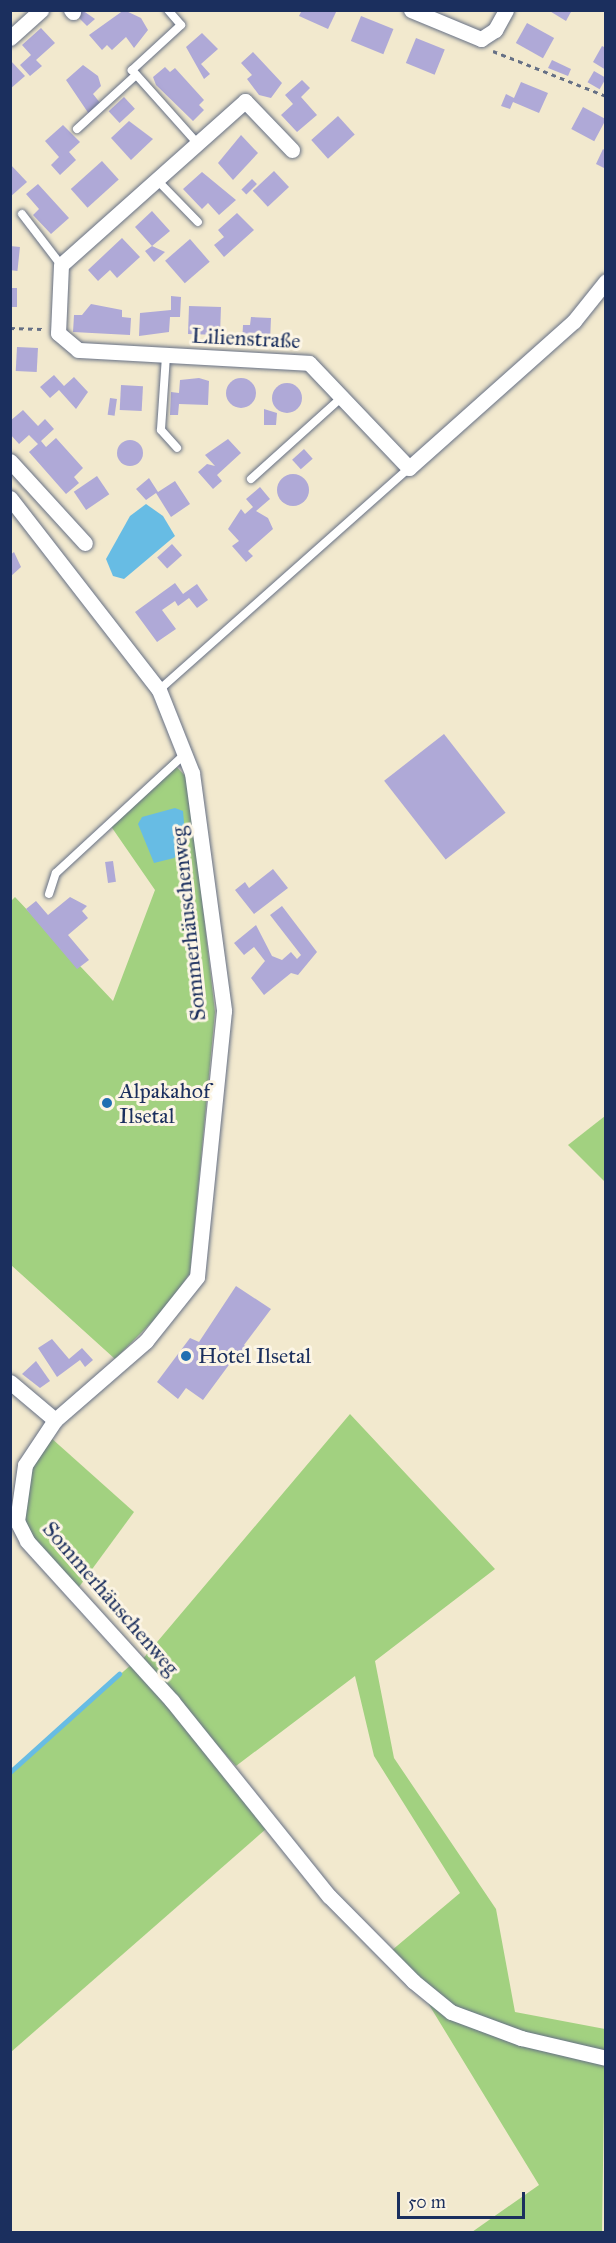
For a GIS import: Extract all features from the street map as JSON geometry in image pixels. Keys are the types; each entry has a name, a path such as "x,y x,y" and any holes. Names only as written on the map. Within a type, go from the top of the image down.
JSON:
{"street":[{"path":"10,38 42,10"},
{"path":"411,10 481,39 495,30 506,10"},
{"path":"58,333 61,265 245,100 292,150"},
{"path":"409,468 574,321 606,281"},
{"name":"Lilienstraße","path":"58,333 78,350 309,363 344,396 409,468"},
{"path":"10,461 86,543"},
{"name":"Sommerhäuschenweg","path":"10,498 159,690 185,754 194,785 224,1011 197,1278 146,1341 55,1420 25,1465 17,1497 17,1521 27,1541 171,1701 329,1896 412,1981 451,2012 521,2038 606,2058"},
{"path":"10,1382 55,1420"}],"lane":[{"path":"168,10 181,25 132,70 197,143"},
{"path":"77,129 136,75"},
{"path":"156,179 198,222"},
{"path":"22,214 61,265"},
{"path":"166,356 161,430 177,448"},
{"path":"251,479 344,396"},
{"path":"159,690 409,468"},
{"path":"49,894 56,873 185,754"}],"path":[{"path":"481,39 493,51 606,96"},
{"path":"10,328 58,333"}],"green space":[{"path":"171,761 188,779 215,1012 190,1273 166,1308 115,1359 11,1265 10,902 15,897 113,1001 155,890 108,822"},
{"path":"605,1116 605,1182 568,1145"},
{"path":"350,1414 495,1569 375,1661 394,1758 496,1909 515,2012 605,2029 602,2232 472,2232 539,2185 420,1990 426,1985 391,1951 460,1893 374,1756 355,1676 236,1766 141,1661"},
{"path":"50,1437 134,1512 79,1587 31,1537 23,1516 30,1469"},
{"path":"132,1664 267,1828 11,2052 10,1771"}],"water":[{"path":"146,504 163,516 175,536 124,579 113,576 106,559 130,516"},
{"path":"175,808 183,811 186,846 174,858 154,863 138,824 142,817"}],"building":[{"path":"82,10 95,19 87,26 77,16"},
{"path":"124,10 141,18 148,30 134,48 126,37 112,50 107,45 102,50 89,35"},
{"path":"302,10 337,10 328,29 299,16"},
{"path":"548,10 572,10 566,21"},
{"path":"361,16 393,29 383,54 351,41"},
{"path":"527,23 554,38 543,58 516,43"},
{"path":"41,28 55,43 36,60 42,66 30,76 20,65 31,55 22,45"},
{"path":"202,33 218,49 201,64 210,74 204,79 186,47"},
{"path":"416,38 445,50 435,75 406,63"},
{"path":"602,46 606,48 606,70 593,62"},
{"path":"253,52 282,83 271,98 259,95 247,79 252,75 241,63"},
{"path":"10,60 25,76 10,89"},
{"path":"552,60 571,69 568,76 548,68"},
{"path":"83,65 98,76 101,86 93,94 101,104 89,114 66,80"},
{"path":"165,67 170,72 175,68 204,100 199,105 204,110 193,121 156,85 153,77"},
{"path":"594,71 606,78 600,89 588,82"},
{"path":"302,80 310,88 301,97 317,115 297,132 281,115 293,104 285,95"},
{"path":"521,82 548,93 539,113 513,102 510,109 501,106 506,94 514,98"},
{"path":"124,97 135,109 120,123 109,111"},
{"path":"583,107 606,119 594,141 571,129"},
{"path":"338,116 355,135 328,159 311,140"},
{"path":"129,121 153,139 131,160 111,138"},
{"path":"63,125 80,142 69,152 76,160 60,175 51,165 59,157 45,141"},
{"path":"241,135 258,153 233,180 218,163"},
{"path":"603,149 606,151 604,168 596,164"},
{"path":"102,161 119,180 88,208 71,189"},
{"path":"10,164 27,182 10,197"},
{"path":"274,171 289,187 268,207 253,191"},
{"path":"202,172 236,200 219,215 208,203 202,209 183,189"},
{"path":"252,179 257,184 246,195 241,190"},
{"path":"38,184 69,218 51,234 33,215 39,209 26,194"},
{"path":"152,211 170,231 152,246 135,227"},
{"path":"237,213 254,230 224,257 214,245 224,237 218,230"},
{"path":"122,238 140,257 117,278 110,270 98,281 88,270"},
{"path":"190,239 210,262 185,283 165,261"},
{"path":"10,246 20,247 17,271 10,270"},
{"path":"152,246 165,252 154,262 145,251"},
{"path":"10,288 17,288 17,307 10,307"},
{"path":"171,296 181,297 180,317 170,317 169,332 139,336 140,313 171,310"},
{"path":"91,304 122,310 122,317 131,318 130,335 73,332 74,315 82,315"},
{"path":"189,306 221,307 220,335 188,334"},
{"path":"251,317 271,318 270,342 242,343 243,325 250,325"},
{"path":"17,347 38,348 37,372 16,371"},
{"path":"54,375 64,386 74,377 88,392 76,409 59,390 50,398 40,387"},
{"path":"199,378 209,381 208,405 179,404 178,415 170,415 171,392 179,393 180,380"},
{"path":"241,378 247,379 255,387 255,399 247,407 241,408 235,407 227,399 226,393 227,387 235,379"},
{"path":"287,383 293,384 301,392 301,404 293,412 287,413 281,412 273,404 272,398 273,392 281,384"},
{"path":"121,385 143,386 142,411 120,410"},
{"path":"110,398 117,399 115,416 108,415"},
{"path":"264,409 277,413 276,425 264,425"},
{"path":"23,410 38,426 45,419 54,429 41,441 46,447 56,438 83,468 74,477 79,483 66,494 29,452 38,444 29,435 19,444 10,434 10,421"},
{"path":"228,439 241,453 217,475 222,481 213,489 198,472 207,464 215,466 205,455"},
{"path":"130,440 139,444 143,453 139,462 130,466 121,462 117,453 121,444"},
{"path":"304,449 313,459 301,469 292,460"},
{"path":"293,474 304,479 309,490 304,501 293,506 282,501 277,490 282,479"},
{"path":"97,476 109,494 86,510 74,492"},
{"path":"149,478 158,492 175,481 190,504 171,517 156,493 146,500 136,489"},
{"path":"260,487 270,499 256,511 268,518 273,529 248,551 253,556 246,562 232,546 239,541 228,529 241,509 245,514 253,507 246,499"},
{"path":"172,544 182,555 167,569 157,557"},
{"path":"14,552 21,567 10,577 10,555"},
{"path":"175,583 183,594 197,584 208,600 197,608 189,598 178,606 175,601 162,610 176,629 157,642 135,612"},
{"path":"444,734 506,813 446,860 384,781"},
{"path":"113,861 116,882 108,883 105,862"},
{"path":"273,869 288,888 254,914 235,890 245,882 249,888"},
{"path":"70,897 87,906 82,911 88,918 68,935 89,960 77,969 26,909 36,901 48,915"},
{"path":"282,906 317,952 298,975 291,973 264,995 251,978 265,961 254,947 244,955 234,943 256,925 272,956 282,960 291,952 297,959 301,955 270,915"},
{"path":"236,1286 271,1309 244,1345 248,1349 239,1362 234,1358 203,1400 186,1388 178,1399 157,1382 190,1338 199,1342"},
{"path":"52,1339 69,1359 82,1348 93,1360 85,1367 80,1360 57,1377 38,1348"},
{"path":"36,1361 50,1381 40,1388 22,1374"}],"waterway":[{"path":"10,1772 119,1674"}],"place":[{"name":"Alpakahof Ilsetal","path":"107,1103"},
{"name":"Hotel Ilsetal","path":"186,1356"}]}
